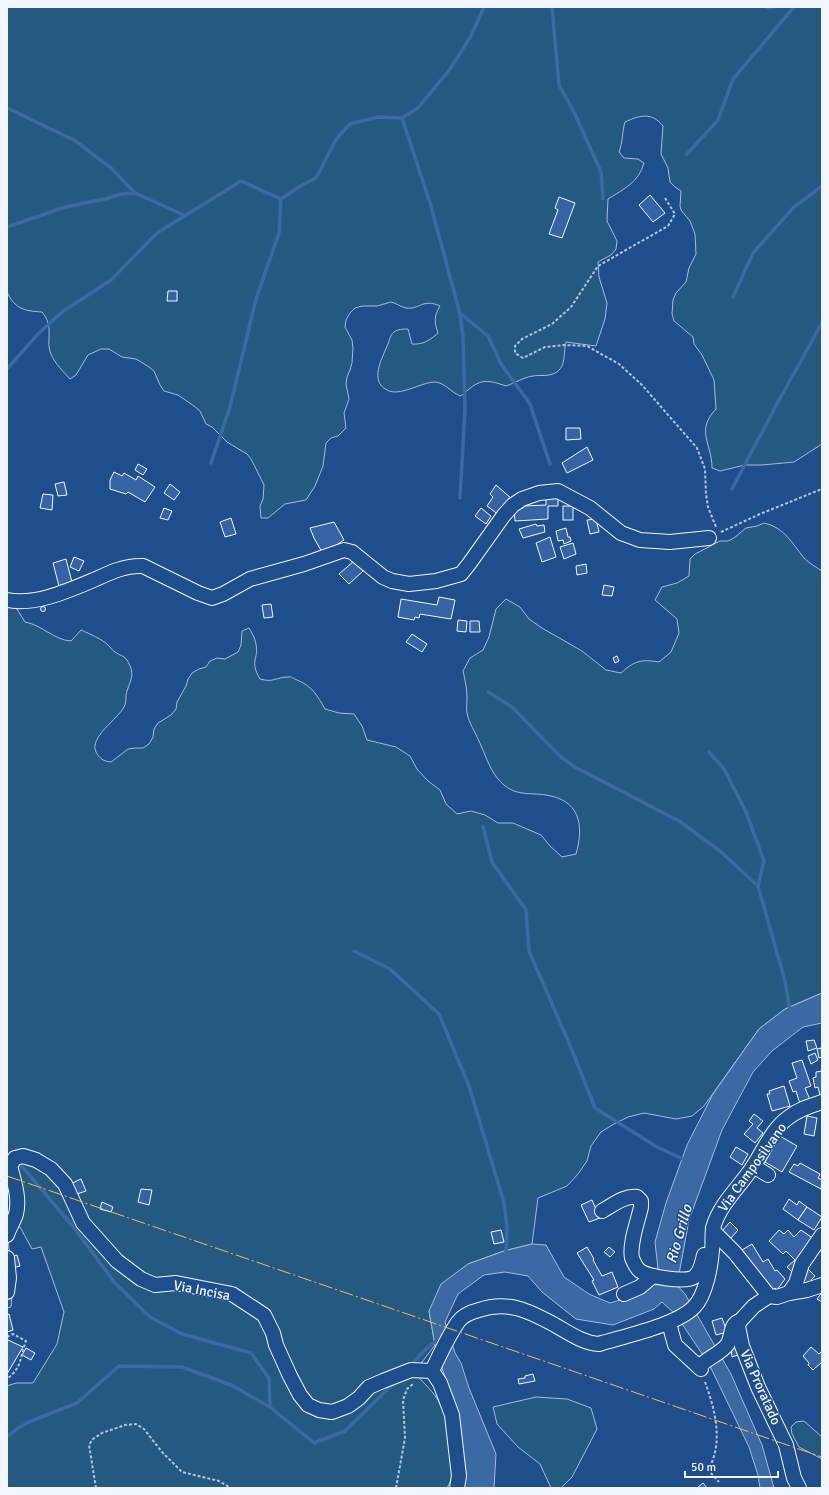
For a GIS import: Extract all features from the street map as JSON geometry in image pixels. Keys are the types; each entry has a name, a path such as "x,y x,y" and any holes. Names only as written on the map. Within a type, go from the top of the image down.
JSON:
{"street":[{"path":"7,600 25,602 66,592 109,573 133,565 143,566 198,594 212,598 219,597 250,579 304,564 344,550 352,552 383,577 392,581 409,584 436,581 461,574 513,505 522,499 539,493 558,491 590,508 621,533 640,540 670,542 709,538"},
{"name":"Via Camposilvano","path":"434,1366 458,1322 472,1312 484,1308 498,1305 517,1307 582,1340 591,1344 599,1344 672,1322 695,1307 701,1296 708,1276 712,1251 713,1231 717,1215 754,1166 776,1128 792,1114 805,1107 822,1102"},
{"name":"Via Incisa","path":"7,1235 9,1227 16,1215 18,1198 10,1166 15,1158 23,1156 36,1160 51,1169 64,1184 84,1223 117,1261 141,1279 155,1285 176,1283 232,1294 264,1315 273,1333 276,1345 290,1376 300,1395 308,1405 319,1410 332,1412 348,1406 359,1398 369,1387 382,1381 411,1370 434,1366"},
{"path":"754,1166 768,1175"},
{"name":"Via Camposilvano","path":"602,1211 624,1199 637,1197 641,1201 631,1252 635,1264 639,1270 653,1276 686,1280 691,1279 700,1271 706,1243 713,1231"},
{"path":"713,1231 735,1254 769,1296"},
{"path":"789,1293 796,1283 802,1264 822,1235"},
{"path":"7,1258 9,1278 7,1292"},
{"path":"624,1294 640,1287 653,1276"},
{"path":"672,1322 675,1346 700,1366 725,1348 730,1339 733,1326 736,1322 740,1321 754,1306 769,1296 777,1297 822,1285"},
{"name":"Via Proratado","path":"740,1321 738,1326 742,1346 758,1387 786,1444 794,1478 799,1488"},
{"path":"434,1366 452,1415 459,1476 457,1488"}],"path":[{"path":"665,198 675,214 668,226 598,266 571,307 552,324 522,339 515,346 515,353 522,358 545,347 587,346 619,364 642,385 698,448 705,468 708,507 716,526 714,532 709,538"},
{"path":"709,538 760,514 822,489"},
{"path":"7,1337 13,1334 26,1341 21,1353 19,1366 7,1379"},
{"path":"396,1488 405,1438 403,1400 407,1389 434,1366"},
{"path":"700,1366 714,1411 716,1448 712,1463 708,1470 719,1482"},
{"path":"96,1488 89,1445 93,1439 102,1433 125,1425 136,1424 144,1429 162,1452 182,1472 219,1481 231,1488"}],"shaded area":[{"path":"7,7 822,7 822,444 794,462 745,465 720,471 712,468 706,431 710,417 716,409 714,380 702,355 694,344 693,337 674,321 672,314 673,300 676,293 686,282 689,268 696,254 695,234 690,221 681,210 681,191 670,182 668,168 661,154 663,126 655,118 641,116 625,122 619,152 624,158 638,159 644,163 642,170 635,180 608,199 607,221 617,241 616,249 611,255 598,262 599,277 607,303 605,319 596,346 566,342 563,362 559,370 555,373 526,378 506,386 486,381 472,387 461,396 438,382 434,382 404,391 392,392 382,386 378,376 380,363 391,335 397,330 408,329 412,344 420,344 429,340 438,333 435,319 440,306 429,303 406,308 391,302 377,306 362,306 355,308 346,320 345,327 352,340 353,348 352,363 346,384 349,399 344,413 346,428 338,436 331,438 326,443 323,466 315,486 306,500 285,504 268,518 261,518 260,506 263,499 264,485 251,459 247,454 227,442 212,427 206,424 200,411 178,395 164,391 154,371 149,367 136,359 122,357 109,349 101,349 88,355 76,375 70,379 57,364 51,354 49,349 48,323 42,312 25,310 17,306 7,292"},
{"path":"764,523 777,528 787,536 804,558 822,571 822,993 785,1009 759,1029 704,1106 692,1116 676,1119 644,1113 628,1117 601,1132 591,1146 587,1161 567,1186 538,1198 532,1244 504,1251 468,1264 429,1311 435,1345 413,1374 417,1375 434,1395 439,1402 447,1421 452,1445 453,1469 447,1488 7,1488 7,1386 16,1383 33,1383 57,1344 64,1312 41,1247 32,1249 20,1227 11,1229 8,1239 13,1286 11,1307 7,1308 7,604 17,609 25,622 37,626 59,638 71,641 81,630 103,641 127,660 132,674 126,695 125,706 100,734 95,746 97,754 104,760 111,762 128,749 143,748 149,744 153,737 154,729 158,723 171,715 176,709 177,702 192,673 206,667 210,661 217,658 225,659 238,652 241,645 242,631 249,628 256,642 257,649 255,668 260,679 272,680 291,677 302,682 314,692 325,709 339,713 354,714 362,726 367,740 396,747 410,756 417,769 428,781 440,790 446,804 457,814 471,811 485,815 498,823 513,823 541,835 562,857 576,854 579,827 578,818 574,811 569,804 561,799 551,796 517,792 504,785 498,779 487,761 468,717 467,691 463,671 470,658 483,650 489,637 496,609 506,599 520,607 529,619 582,651 606,670 621,673 634,663 642,661 659,662 671,652 679,633 677,619 655,600 662,587 677,583 689,576 690,559 695,554 720,541 728,541 734,538 746,528"},
{"path":"536,1397 567,1399 591,1408 597,1429 572,1477 561,1488 551,1488 540,1464 518,1447 497,1424 493,1407"},
{"path":"804,1421 822,1437 822,1459 799,1447 792,1434 791,1427 796,1422"}],"water":[{"name":"Rio Grillo","path":"822,993 822,1023 803,1027 772,1051 753,1072 722,1130 689,1220 677,1285 685,1294 731,1374 762,1445 774,1488 760,1488 758,1475 749,1447 709,1364 676,1315 662,1302 654,1309 613,1325 576,1319 542,1292 528,1276 505,1272 484,1275 458,1294 445,1322 455,1353 461,1363 469,1388 496,1454 494,1488 462,1488 461,1439 455,1404 435,1345 429,1311 441,1284 468,1264 504,1251 532,1244 546,1245 564,1277 589,1294 610,1303 640,1294 652,1286 658,1269 655,1242 666,1203 687,1145 713,1094 759,1029 785,1009"}],"building":[{"path":"650,195 665,213 653,222 639,205"},
{"path":"559,197 575,203 562,238 549,234 558,210 555,208"},
{"path":"168,291 177,291 177,301 167,301"},
{"path":"566,428 580,428 581,439 566,440"},
{"path":"587,447 593,460 567,473 562,463"},
{"path":"138,464 147,469 143,475 135,470"},
{"path":"114,472 122,476 124,473 136,480 138,476 155,487 145,502 128,492 126,494 110,489 110,480"},
{"path":"64,482 67,495 58,496 55,484"},
{"path":"170,484 180,492 174,500 164,493"},
{"path":"496,485 512,499 499,515 487,506 493,497 490,494"},
{"path":"43,494 53,495 52,510 40,508"},
{"path":"546,495 558,495 558,506 548,506 548,519 515,521 514,509 523,508 523,506 546,505"},
{"path":"563,506 573,506 573,520 563,520"},
{"path":"164,508 172,511 168,520 160,518"},
{"path":"481,508 491,516 486,524 475,516"},
{"path":"231,518 236,534 225,537 220,522"},
{"path":"596,519 599,532 590,534 587,520"},
{"path":"334,522 344,540 323,554 310,528"},
{"path":"536,524 537,526 544,525 545,532 523,538 519,529"},
{"path":"566,528 568,537 570,537 571,541 564,544 563,540 558,541 556,531"},
{"path":"550,537 556,557 542,562 536,543"},
{"path":"573,543 576,554 564,559 560,547"},
{"path":"74,557 84,561 79,571 70,567"},
{"path":"66,559 73,586 60,590 53,563"},
{"path":"354,561 363,571 349,584 339,574"},
{"path":"586,564 587,573 577,575 576,566"},
{"path":"604,585 614,587 612,596 602,595"},
{"path":"439,597 455,600 451,619 420,614 419,618 415,617 414,620 398,617 401,599 437,605"},
{"path":"271,604 273,617 264,618 262,605"},
{"path":"43,606 46,609 43,612 40,609"},
{"path":"458,620 467,621 466,632 457,631"},
{"path":"470,621 479,621 480,632 470,632"},
{"path":"412,634 427,644 422,652 406,642"},
{"path":"617,656 619,661 615,663 613,658"},
{"path":"814,1040 817,1048 808,1051 806,1041"},
{"path":"821,1048 822,1057 819,1058 817,1049"},
{"path":"815,1053 818,1060 811,1064 808,1056"},
{"path":"802,1060 811,1086 805,1088 811,1102 801,1107 796,1091 793,1092 789,1081 797,1078 792,1063"},
{"path":"822,1071 821,1099 818,1087 815,1088 813,1078 816,1077 816,1072"},
{"path":"784,1086 790,1106 772,1111 767,1094 770,1094 769,1091"},
{"path":"754,1114 763,1121 757,1128 763,1133 755,1143 744,1134 753,1124 749,1121"},
{"path":"807,1116 817,1118 814,1136 804,1134"},
{"path":"780,1136 797,1146 782,1172 765,1162"},
{"path":"736,1147 748,1154 742,1165 730,1157"},
{"path":"800,1163 820,1174 818,1178 822,1180 821,1189 789,1172 794,1164 798,1166"},
{"path":"81,1179 86,1191 74,1195 68,1185"},
{"path":"141,1189 152,1190 149,1205 138,1202"},
{"path":"789,1199 797,1205 799,1201 807,1207 798,1220 783,1209"},
{"path":"592,1200 600,1218 589,1222 581,1205"},
{"path":"102,1202 113,1207 111,1212 100,1209"},
{"path":"807,1207 822,1217 814,1230 798,1220"},
{"path":"730,1222 738,1230 731,1238 722,1231"},
{"path":"501,1230 504,1242 494,1244 491,1232"},
{"path":"779,1230 784,1234 788,1230 794,1237 801,1230 814,1239 797,1262 786,1251 783,1254 769,1241"},
{"path":"752,1244 763,1262 768,1259 775,1271 777,1270 785,1279 777,1290 775,1288 772,1292 742,1250"},
{"path":"587,1247 602,1276 612,1272 618,1287 599,1295 592,1281 594,1280 577,1253"},
{"path":"609,1247 615,1252 610,1257 604,1252"},
{"path":"17,1255 20,1266 12,1268 9,1258"},
{"path":"795,1260 800,1266 792,1272 787,1267"},
{"path":"808,1269 815,1276 811,1280 813,1282 808,1287 801,1280"},
{"path":"822,1292 822,1302 817,1299"},
{"path":"9,1314 13,1330 7,1332 7,1315"},
{"path":"722,1318 727,1332 716,1335 712,1321"},
{"path":"8,1340 23,1347 7,1374 7,1342"},
{"path":"737,1346 738,1355 732,1357 731,1347"},
{"path":"811,1347 819,1354 822,1351 822,1362 813,1370 803,1356"},
{"path":"26,1348 35,1353 31,1360 22,1355"},
{"path":"533,1374 535,1381 519,1384 518,1379 525,1378 525,1376"},
{"path":"703,1483 707,1488 697,1488"}],"waterway":[{"path":"7,369 38,334 62,312 111,280 157,233 241,181 281,199 297,188 316,178 337,138 350,124 378,117 402,118 418,108 450,69 471,36 484,7"},
{"path":"552,7 559,85 575,114 601,172 603,199"},
{"path":"766,7 774,7"},
{"path":"687,154 718,120 733,79 794,7"},
{"path":"7,108 74,140 111,168 135,193 186,216"},
{"path":"402,118 431,206 460,314 463,336 465,409 460,498"},
{"path":"733,297 753,253 794,207 822,186"},
{"path":"7,227 65,207 122,194 135,193"},
{"path":"211,463 230,407 256,299 279,233 281,199"},
{"path":"461,314 488,336 501,364 530,404 550,464"},
{"path":"732,489 822,323"},
{"path":"488,692 512,707 561,757 575,767 679,821 720,851 758,886 785,981 790,1010"},
{"path":"709,752 724,769 746,812 764,861 758,886"},
{"path":"483,827 492,862 526,910 529,951 569,1043 595,1108 657,1147 685,1160"},
{"path":"354,951 390,969 439,1014 469,1086 504,1203 507,1227 506,1255"},
{"path":"17,1162 75,1229 115,1283 150,1317 182,1334 251,1353 269,1378 270,1407"},
{"path":"409,1367 438,1339"},
{"path":"7,1437 18,1428 31,1421 77,1403 119,1366 182,1367 231,1385 270,1407 314,1443 345,1431 394,1383"}],"power":[{"path":"7,1176 822,1457"}]}
